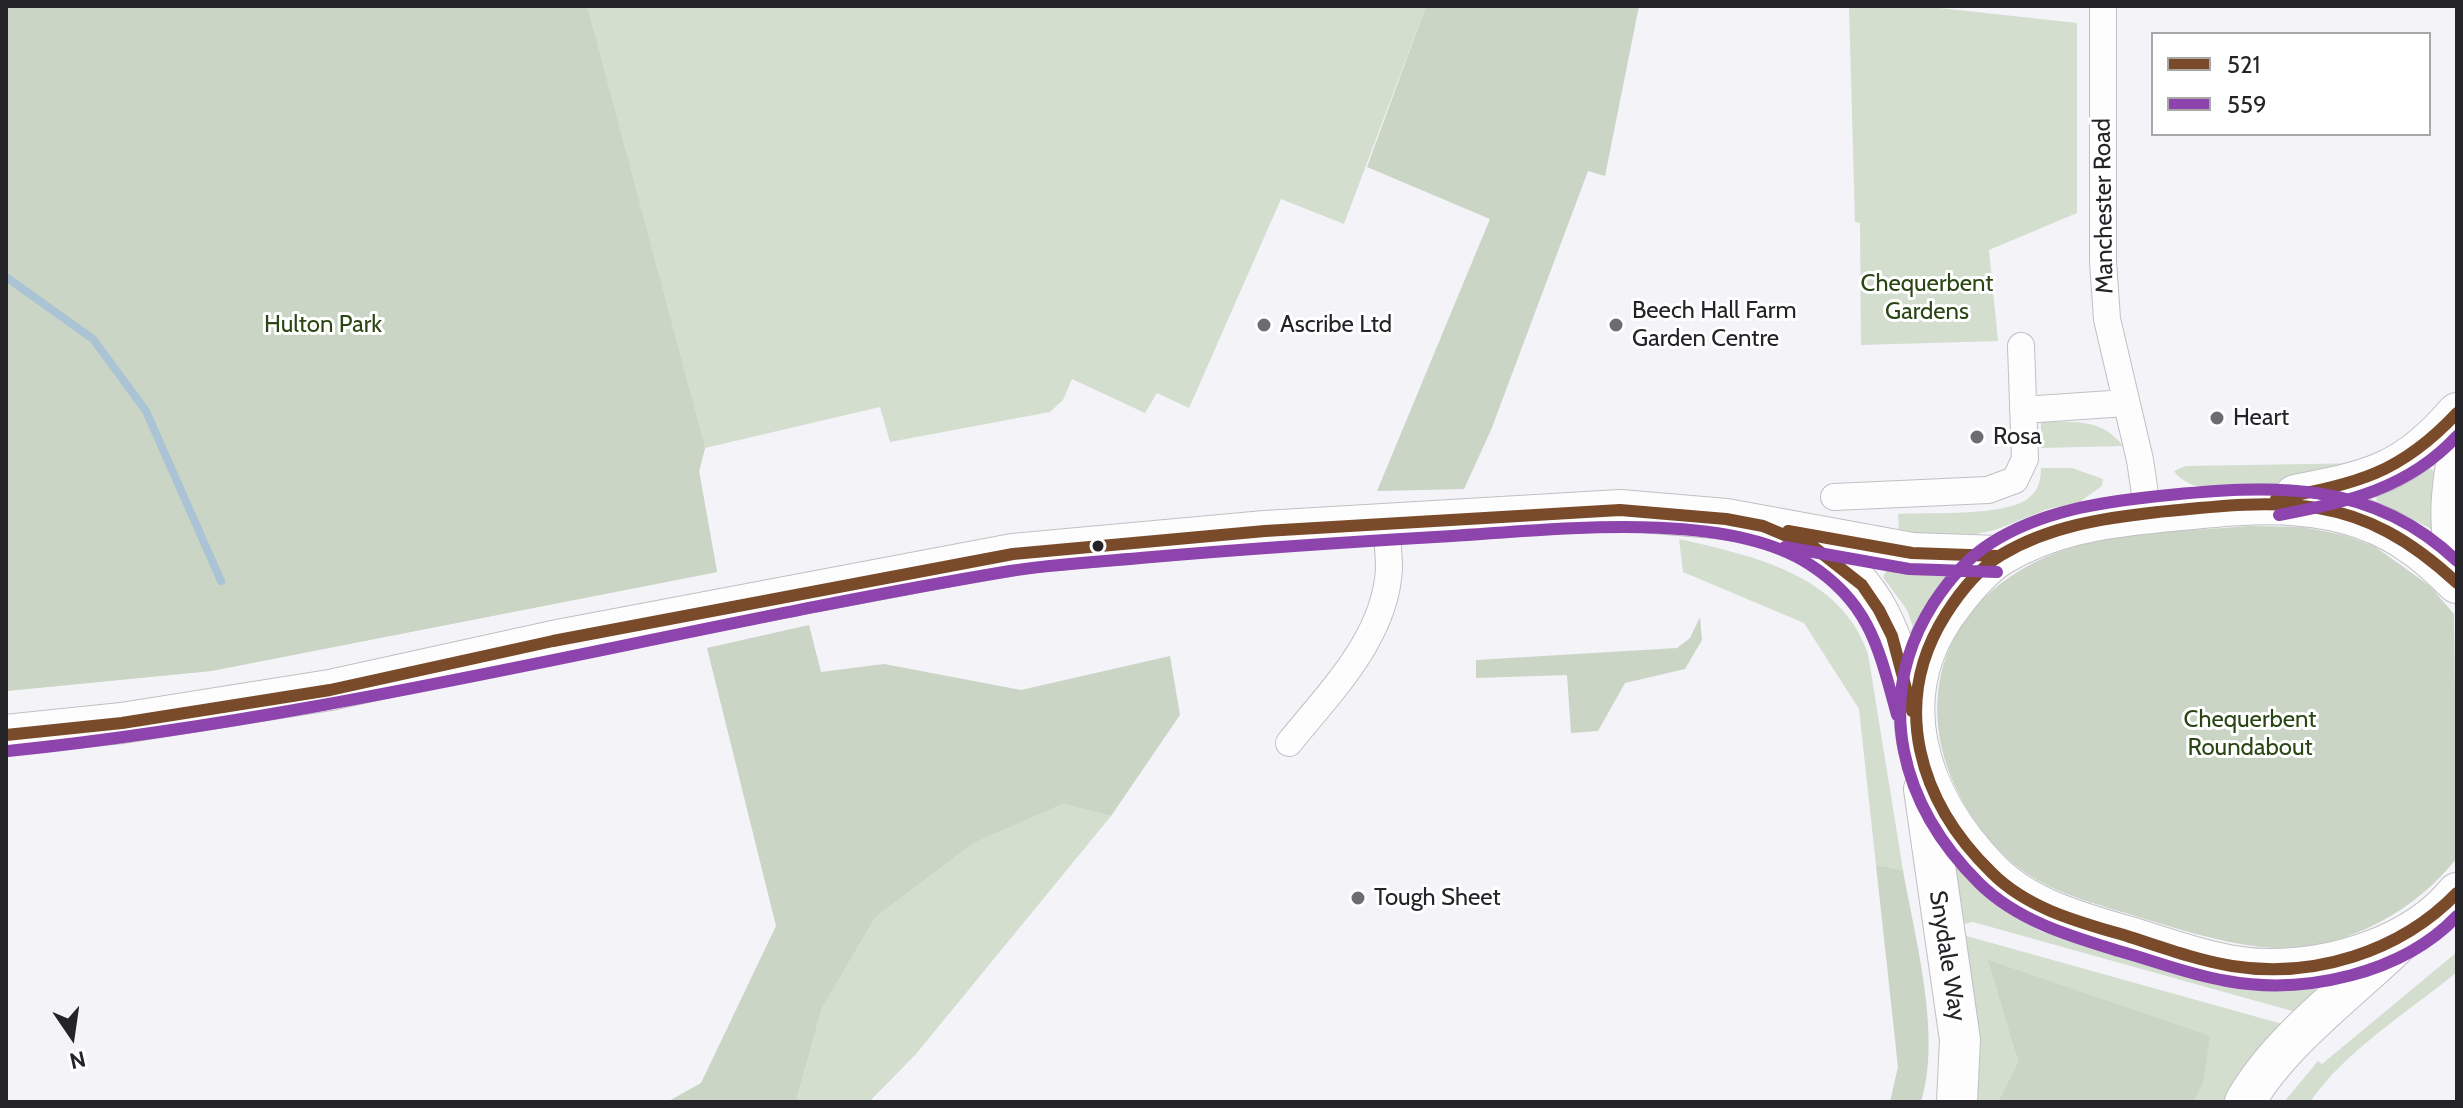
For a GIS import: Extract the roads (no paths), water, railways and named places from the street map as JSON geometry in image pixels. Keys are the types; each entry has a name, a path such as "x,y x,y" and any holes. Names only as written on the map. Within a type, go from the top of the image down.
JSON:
{"highway":[{"path":"1912,711 1921,660 1937,623 1963,590 1998,556 2041,535 2064,528 2148,514 2248,504 2373,479 2406,463 2437,437 2457,413"},
{"path":"2457,458 2450,497 2451,533 2457,560"},
{"path":"2248,504 2306,505 2350,514 2384,527 2416,547 2457,583"},
{"path":"6,735 122,723 330,690 553,641 1013,554 1265,531 1620,510 1726,519 1912,553 1998,556"},
{"path":"1763,526 1815,548 1862,585 1892,636 1912,711 1920,762 1941,808 1963,841 1994,875 2033,903 2078,922 2208,960 2264,969 2313,966 2361,954 2407,935"},
{"name":"Snydale Way","path":"1920,762 1960,1040 1957,1102"},
{"path":"2245,1102 2268,1069 2304,1032 2407,935 2457,893"}],"street":[{"name":"Manchester Road","path":"2103,6 2100,51 2103,261 2107,319 2148,514"},
{"path":"1834,497 2003,487 2022,470 2021,346"},
{"path":"2023,410 2126,403"},
{"path":"1289,743 1359,656 1382,605 1389,568 1386,524"}],"waterway":[{"path":"6,277 93,339 146,411 221,581"}],"place":[{"name":"Ascribe Ltd","path":"1264,325"},
{"name":"Beech Hall Farm Garden Centre","path":"1616,325"},
{"name":"Heart","path":"2217,418"},
{"name":"Rosa","path":"1977,437"},
{"name":"Tough Sheet","path":"1358,898"}],"park label":[{"name":"Chequerbent Gardens","path":"1927,298"},
{"name":"Hulton Park","path":"323,325"},
{"name":"Chequerbent Roundabout","path":"2250,734"}]}
